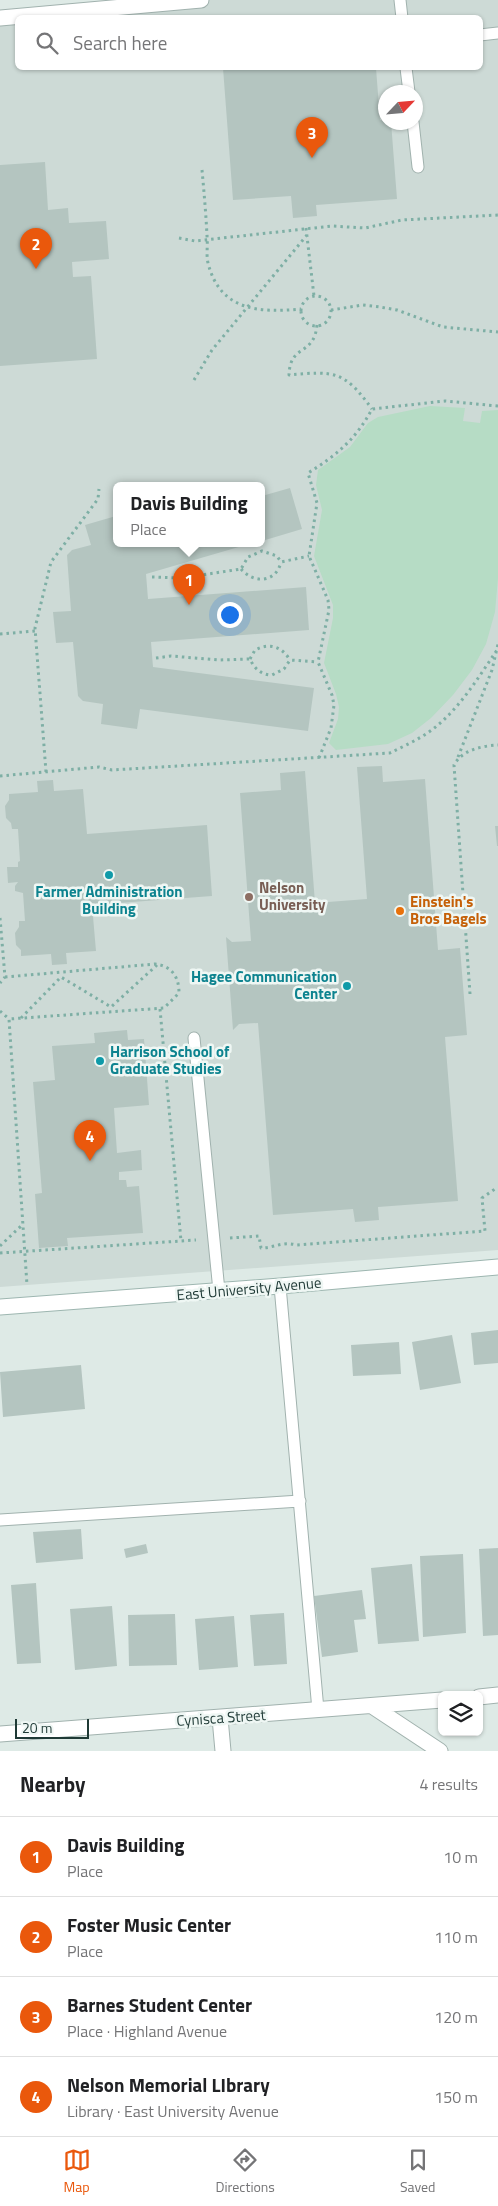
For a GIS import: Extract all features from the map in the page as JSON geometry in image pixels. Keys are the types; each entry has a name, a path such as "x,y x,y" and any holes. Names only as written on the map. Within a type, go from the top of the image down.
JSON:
{"street":[{"path":"34,15 201,0"},
{"path":"0,18 15,17"},
{"name":"East University Avenue","path":"0,1307 219,1291 498,1267"},
{"path":"483,1697 498,1696"},
{"name":"Cynisca Street","path":"0,1734 438,1700"},
{"path":"372,1706 440,1751"},
{"path":"220,1718 223,1751"}],"lane":[{"path":"400,0 402,15"},
{"path":"483,35 498,33"},
{"path":"406,70 408,85"},
{"path":"414,130 418,166"},
{"path":"194,1038 219,1291"},
{"path":"280,1286 318,1710"},
{"path":"0,1520 300,1501"}],"path":[{"path":"202,170 208,239 207,262 220,289 229,298 246,307 268,312 301,310"},
{"path":"179,238 195,241 306,228 332,226 365,228 402,220 498,215"},
{"path":"306,228 314,296"},
{"path":"194,380 212,350 307,235"},
{"path":"314,296 327,301 331,310 328,319 317,325 307,322 301,310 305,300 314,296"},
{"path":"331,310 363,305 380,307 397,310 443,327 498,332"},
{"path":"317,325 314,338 310,344 295,354 290,362 289,375 324,372 336,375 349,381 372,409"},
{"path":"372,409 445,401 498,406"},
{"path":"319,758 330,728 334,706 332,695 318,662 328,623 329,610 328,600 309,556 317,503 308,473 351,441 372,409"},
{"path":"46,772 35,631 51,562 98,499 99,489"},
{"path":"241,569 248,557 262,551 277,556 281,562"},
{"path":"281,562 309,556"},
{"path":"241,569 250,578 264,580 276,573 281,562"},
{"path":"152,577 182,578 241,569"},
{"path":"0,634 35,631"},
{"path":"470,994 454,765 466,741 498,644"},
{"path":"250,659 255,650 269,645 278,648 290,660 318,662"},
{"path":"0,776 99,767 112,770 390,753 422,738 454,708 496,650"},
{"path":"156,658 171,656 219,660 250,659"},
{"path":"250,659 254,667 266,675 272,675 284,669 290,660"},
{"path":"458,757 470,751 498,745"},
{"path":"0,918 5,977 0,983"},
{"path":"5,977 61,975 157,964 170,969 179,983 179,993 175,999 169,1005 160,1009 9,1019"},
{"path":"111,1012 111,1007 157,964"},
{"path":"61,975 111,1007"},
{"path":"21,1018 61,975"},
{"path":"160,1009 181,1241"},
{"path":"0,1011 9,1019 28,1306"},
{"path":"0,1254 259,1236 261,1248 273,1248 288,1242 296,1245 485,1231 482,1198 495,1190"},
{"path":"0,1246 23,1225"}],"shaded area":[{"name":"Nelson University","path":"131,0 498,0 498,1250 0,1287 0,14"}],"green space":[{"path":"430,406 465,408 463,421 480,423 482,411 498,410 498,578 495,612 486,644 472,670 453,695 431,718 412,733 388,744 336,750 329,743 338,719 339,707 324,663 333,618 333,605 314,556 322,510 316,485 318,470 350,447 368,423 378,417"}],"building":[{"path":"223,70 376,70 378,130 392,130 397,199 316,205 317,216 293,218 291,196 233,200"},
{"path":"45,162 48,210 68,208 69,223 106,221 109,259 72,262 73,277 91,276 97,359 0,366 0,165"},
{"path":"290,488 302,529 265,540 265,495"},
{"path":"113,517 113,547 239,547 146,574 148,599 306,587 309,630 151,642 153,667 314,688 308,731 140,709 137,729 101,724 103,704 83,701 78,696 73,642 56,643 53,612 71,611 67,555 72,550 91,545 85,525"},
{"name":"Hagee Communication Center","path":"382,766 383,782 425,779 438,950 460,948 467,1035 445,1037 458,1201 378,1207 379,1220 355,1222 353,1209 273,1215 258,1023 239,1024 233,1030 226,937 232,942 251,941 240,793 281,790 280,773 305,771 315,903 367,899 357,767"},
{"name":"Farmer Administration Building","path":"53,780 54,791 83,789 87,834 207,825 212,896 92,905 96,951 66,953 67,964 52,965 51,954 21,956 21,950 16,945 15,933 19,927 19,921 25,921 23,893 15,891 15,886 18,882 8,883 7,867 18,867 18,862 20,861 18,829 12,829 11,823 6,818 5,806 9,800 9,794 38,792 37,781"},
{"path":"495,826 498,826 498,846 497,846"},
{"path":"127,1030 128,1040 144,1039 149,1105 114,1108 117,1153 141,1150 142,1170 119,1172 119,1180 126,1180 127,1187 139,1186 143,1233 67,1238 68,1246 39,1248 35,1194 42,1193 33,1082 55,1080 52,1046 95,1043 94,1033"},
{"path":"498,1330 498,1363 474,1365 471,1333"},
{"path":"452,1335 461,1383 420,1390 412,1342"},
{"path":"399,1342 401,1374 353,1376 351,1345"},
{"path":"81,1365 85,1409 3,1417 0,1372"},
{"path":"81,1529 83,1559 36,1563 33,1532"},
{"path":"146,1544 148,1553 126,1558 124,1549"},
{"path":"498,1548 498,1635 483,1636 479,1549"},
{"path":"463,1554 466,1633 423,1637 420,1556"},
{"path":"412,1564 419,1641 378,1644 371,1568"},
{"path":"36,1583 41,1663 17,1664 11,1585"},
{"path":"362,1590 366,1619 354,1620 358,1652 322,1657 314,1596"},
{"path":"112,1606 117,1666 75,1670 70,1609"},
{"path":"284,1613 287,1664 254,1666 250,1615"},
{"path":"175,1614 177,1665 129,1666 128,1615"},
{"path":"234,1616 238,1667 199,1670 195,1619"}],"place":[{"name":"Barnes Student Center","path":"312,158"},
{"name":"Foster Music Center","path":"36,269"},
{"name":"Davis Building","path":"189,605"},
{"name":"Farmer Administration Building","path":"109,875"},
{"name":"Nelson University","path":"249,897"},
{"name":"Einstein's Bros Bagels","path":"400,911"},
{"name":"Hagee Communication Center","path":"347,986"},
{"name":"Harrison School of Graduate Studies","path":"100,1061"},
{"name":"Nelson Memorial LIbrary","path":"90,1161"}]}
